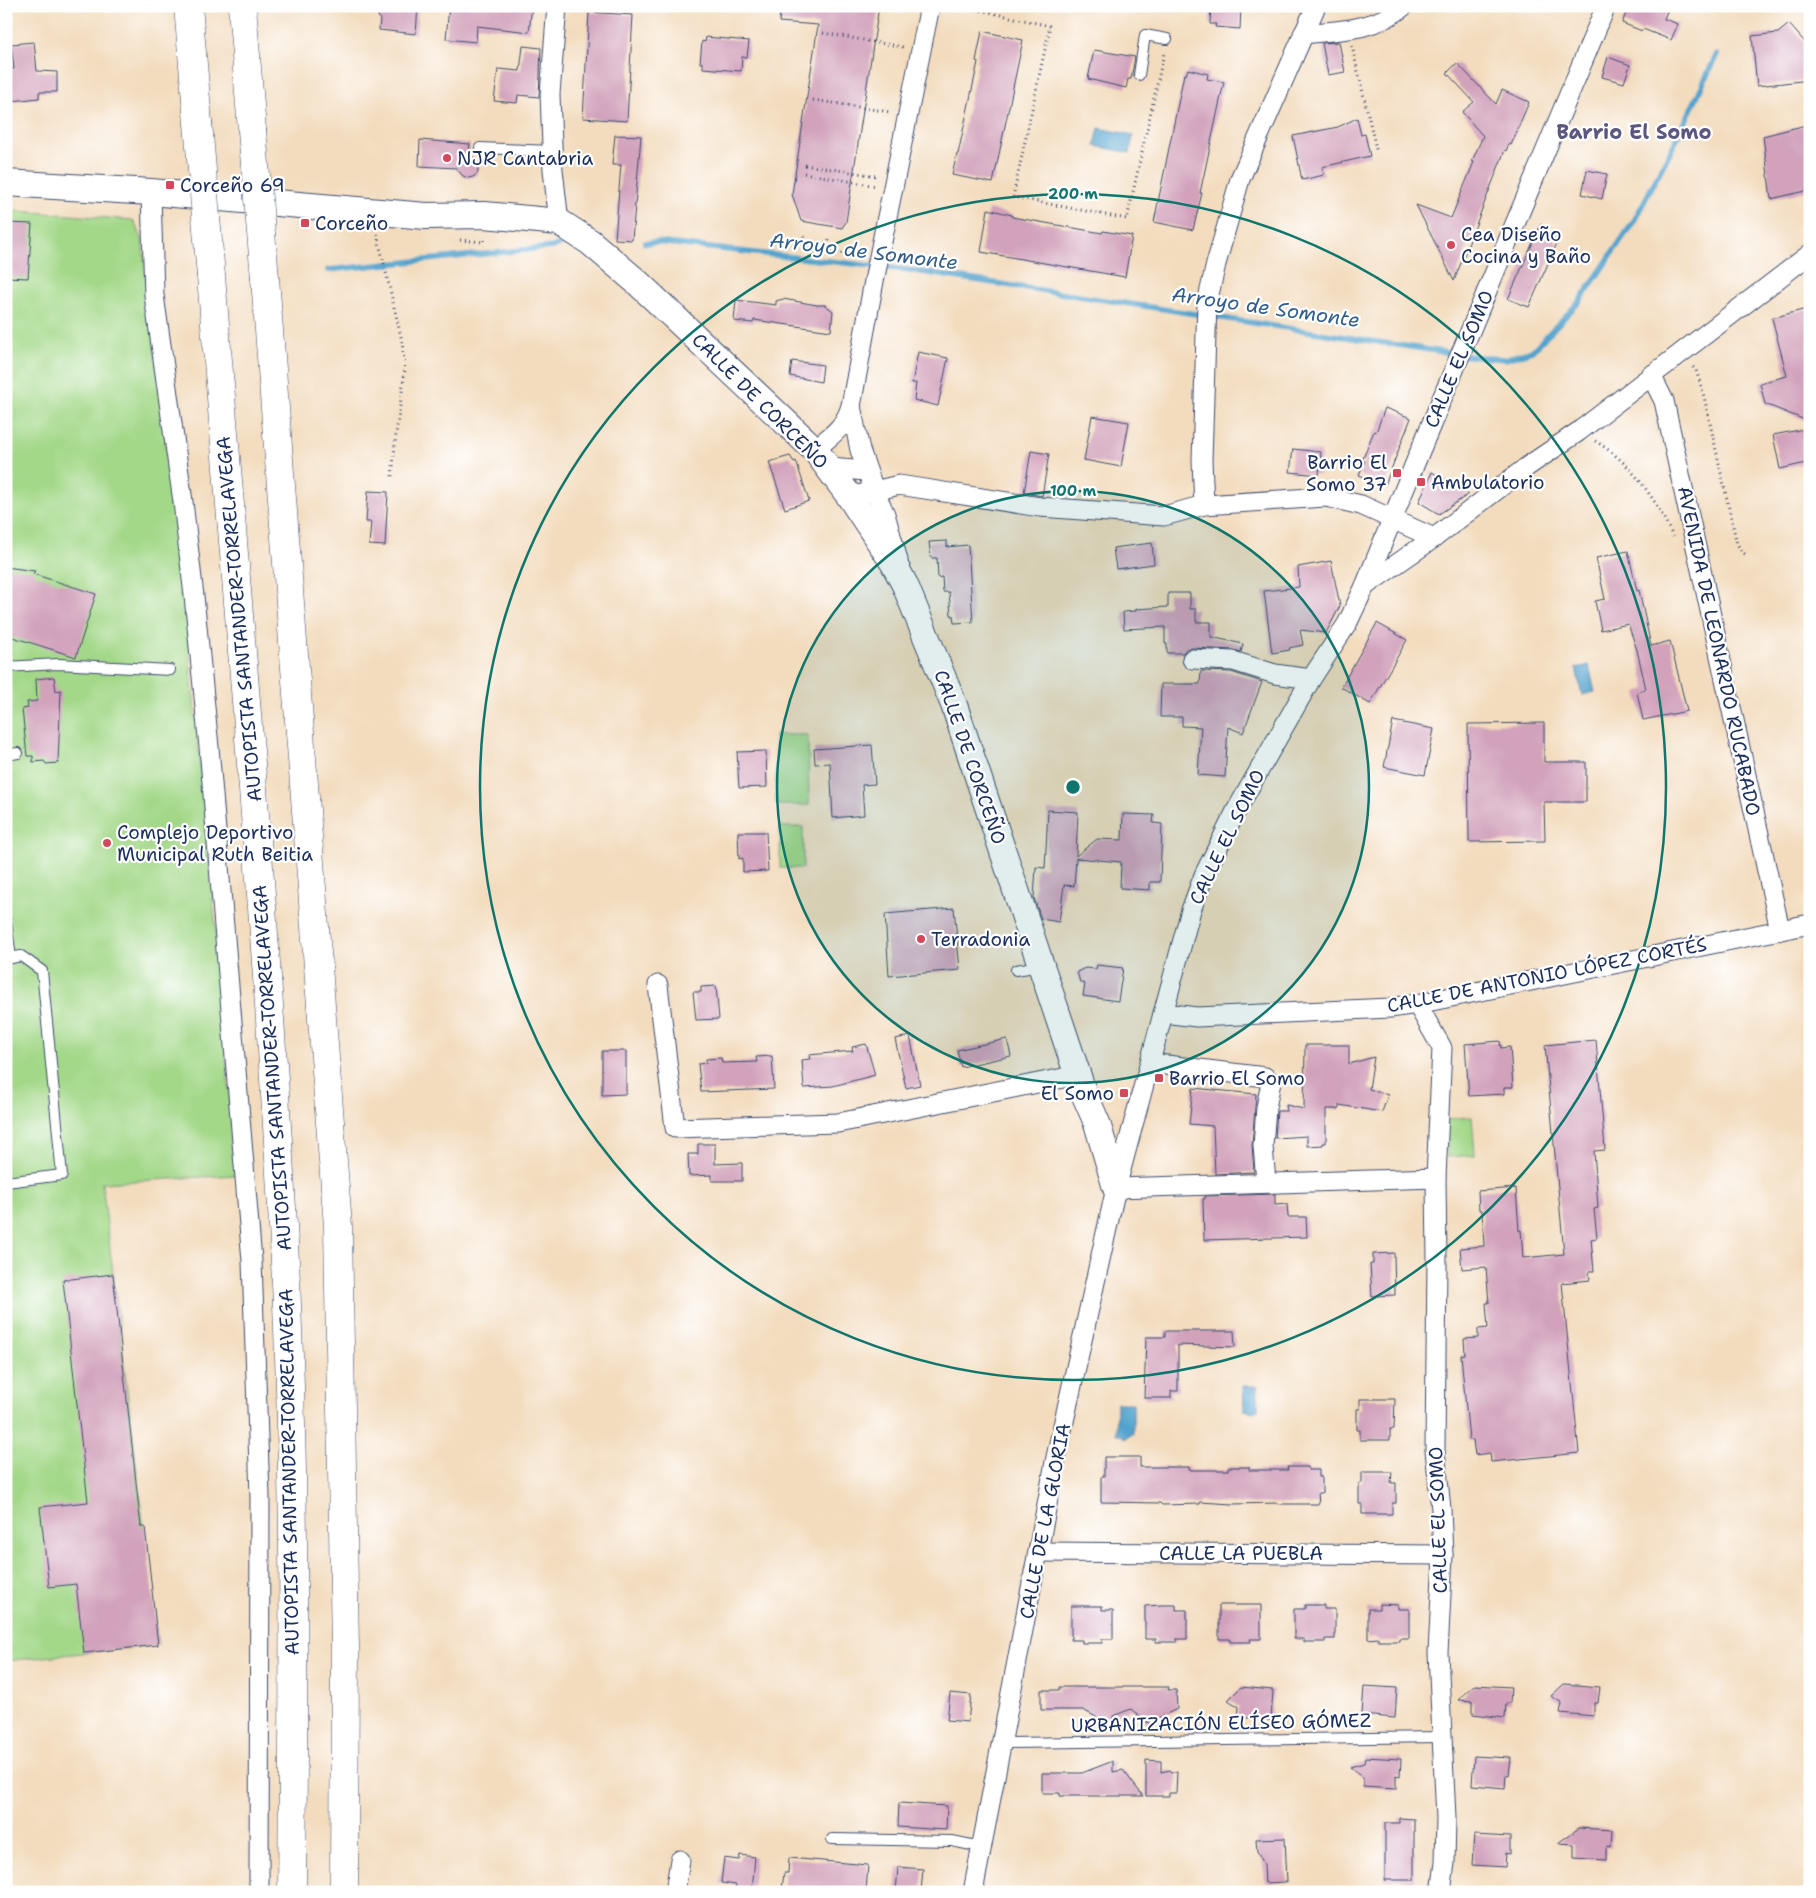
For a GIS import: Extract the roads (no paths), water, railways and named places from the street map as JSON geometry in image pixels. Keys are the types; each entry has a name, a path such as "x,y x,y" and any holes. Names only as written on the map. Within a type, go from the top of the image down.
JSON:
{"highway":[{"name":"AUTOPISTA SANTANDER-TORRELAVEGA","path":"188,6 260,881 284,1228 293,1480 292,1892"},
{"path":"242,6 265,278 338,1226 345,1649 344,1892"}],"main road":[{"path":"6,183 151,192 426,216 484,215 559,222"},
{"name":"CALLE DE CORCEÑO","path":"559,222 590,242 638,282 822,459 862,493 905,585 954,705 1078,1075 1097,1124 1116,1188"},
{"name":"CALLE DE CORCEÑO","path":"1097,1124 1125,1152"}],"street":[{"path":"557,6 550,94 552,151 559,222"},
{"path":"867,471 822,459 836,433 846,420 851,406 874,281 930,6"},
{"path":"1204,505 1202,460 1207,303 1240,179 1316,6"},
{"path":"1303,34 1369,26 1392,16 1404,6"},
{"name":"CALLE EL SOMO","path":"1125,1152 1191,910 1204,875 1236,810 1312,679 1347,624 1365,586 1606,6"},
{"path":"151,192 154,295 194,596 210,757 252,1261 260,1497 259,1892"},
{"path":"1365,586 1434,538 1528,466 1578,432 1810,254"},
{"name":"AVENIDA DE LEONARDO RUCABADO","path":"1651,376 1664,401 1780,930"},
{"path":"851,406 860,450 867,471 862,493 899,486 1040,507 1164,516 1204,505 1326,497 1361,505 1434,538"},
{"path":"1192,659 1233,661 1275,674 1312,679"},
{"name":"CALLE DE ANTONIO LÓPEZ CORTÉS","path":"1163,1013 1197,1017 1390,1008 1810,924"},
{"path":"658,984 675,1128 838,1123 1078,1075"},
{"name":"CALLE EL SOMO","path":"1417,1004 1442,1048 1436,1178 1435,1450 1443,1555 1438,1652 1446,1818 1445,1863 1441,1892"},
{"path":"1150,1063 1264,1077 1271,1082 1266,1108 1263,1146 1266,1182"},
{"name":"CALLE DE LA GLORIA","path":"973,1892 1056,1457 1125,1152"},
{"path":"1116,1188 1436,1178"},
{"name":"CALLE LA PUEBLA","path":"1039,1552 1443,1555"},
{"path":"674,1892 680,1860"}],"lane":[{"path":"1139,75 1145,35 1167,39"},
{"path":"480,148 552,151"},
{"path":"6,667 58,664 170,670"},
{"path":"6,754 18,753"},
{"path":"6,921 8,958 21,956 42,971 62,1175 6,1182"},
{"path":"1016,970 1041,966"},
{"name":"URBANIZACIÓN ELÍSEO GÓMEZ","path":"1002,1743 1441,1737"},
{"path":"832,1840 952,1841 981,1847"}],"water":[{"path":"1099,128 1133,135 1130,153 1095,146"},
{"path":"1589,665 1595,692 1582,695 1576,668"},
{"path":"1243,1386 1258,1386 1258,1410 1253,1412 1244,1410"},
{"path":"1117,1403 1133,1403 1133,1434 1128,1437 1124,1438 1121,1435 1116,1435"}],"waterway":[{"name":"Arroyo de Somonte","path":"645,243 657,242 909,270 1469,356 1505,359 1532,351 1580,301 1634,221 1680,133 1717,54"},
{"path":"328,270 553,247 566,241"}],"place":[{"name":"NJR Cantabria","path":"447,158"},
{"name":"Corceño 69","path":"170,185"},
{"name":"Corceño","path":"305,223"},
{"name":"Cea Diseño Cocina y Baño","path":"1451,245"},
{"name":"Barrio El Somo 37","path":"1397,473"},
{"name":"Ambulatorio","path":"1421,482"},
{"name":"Complejo Deportivo Municipal Ruth Beitia","path":"107,843"},
{"name":"Terradonia","path":"921,939"},
{"name":"Barrio El Somo","path":"1159,1078"},
{"name":"El Somo","path":"1124,1093"}],"district":[{"name":"Barrio El Somo","path":"1634,132"}]}
